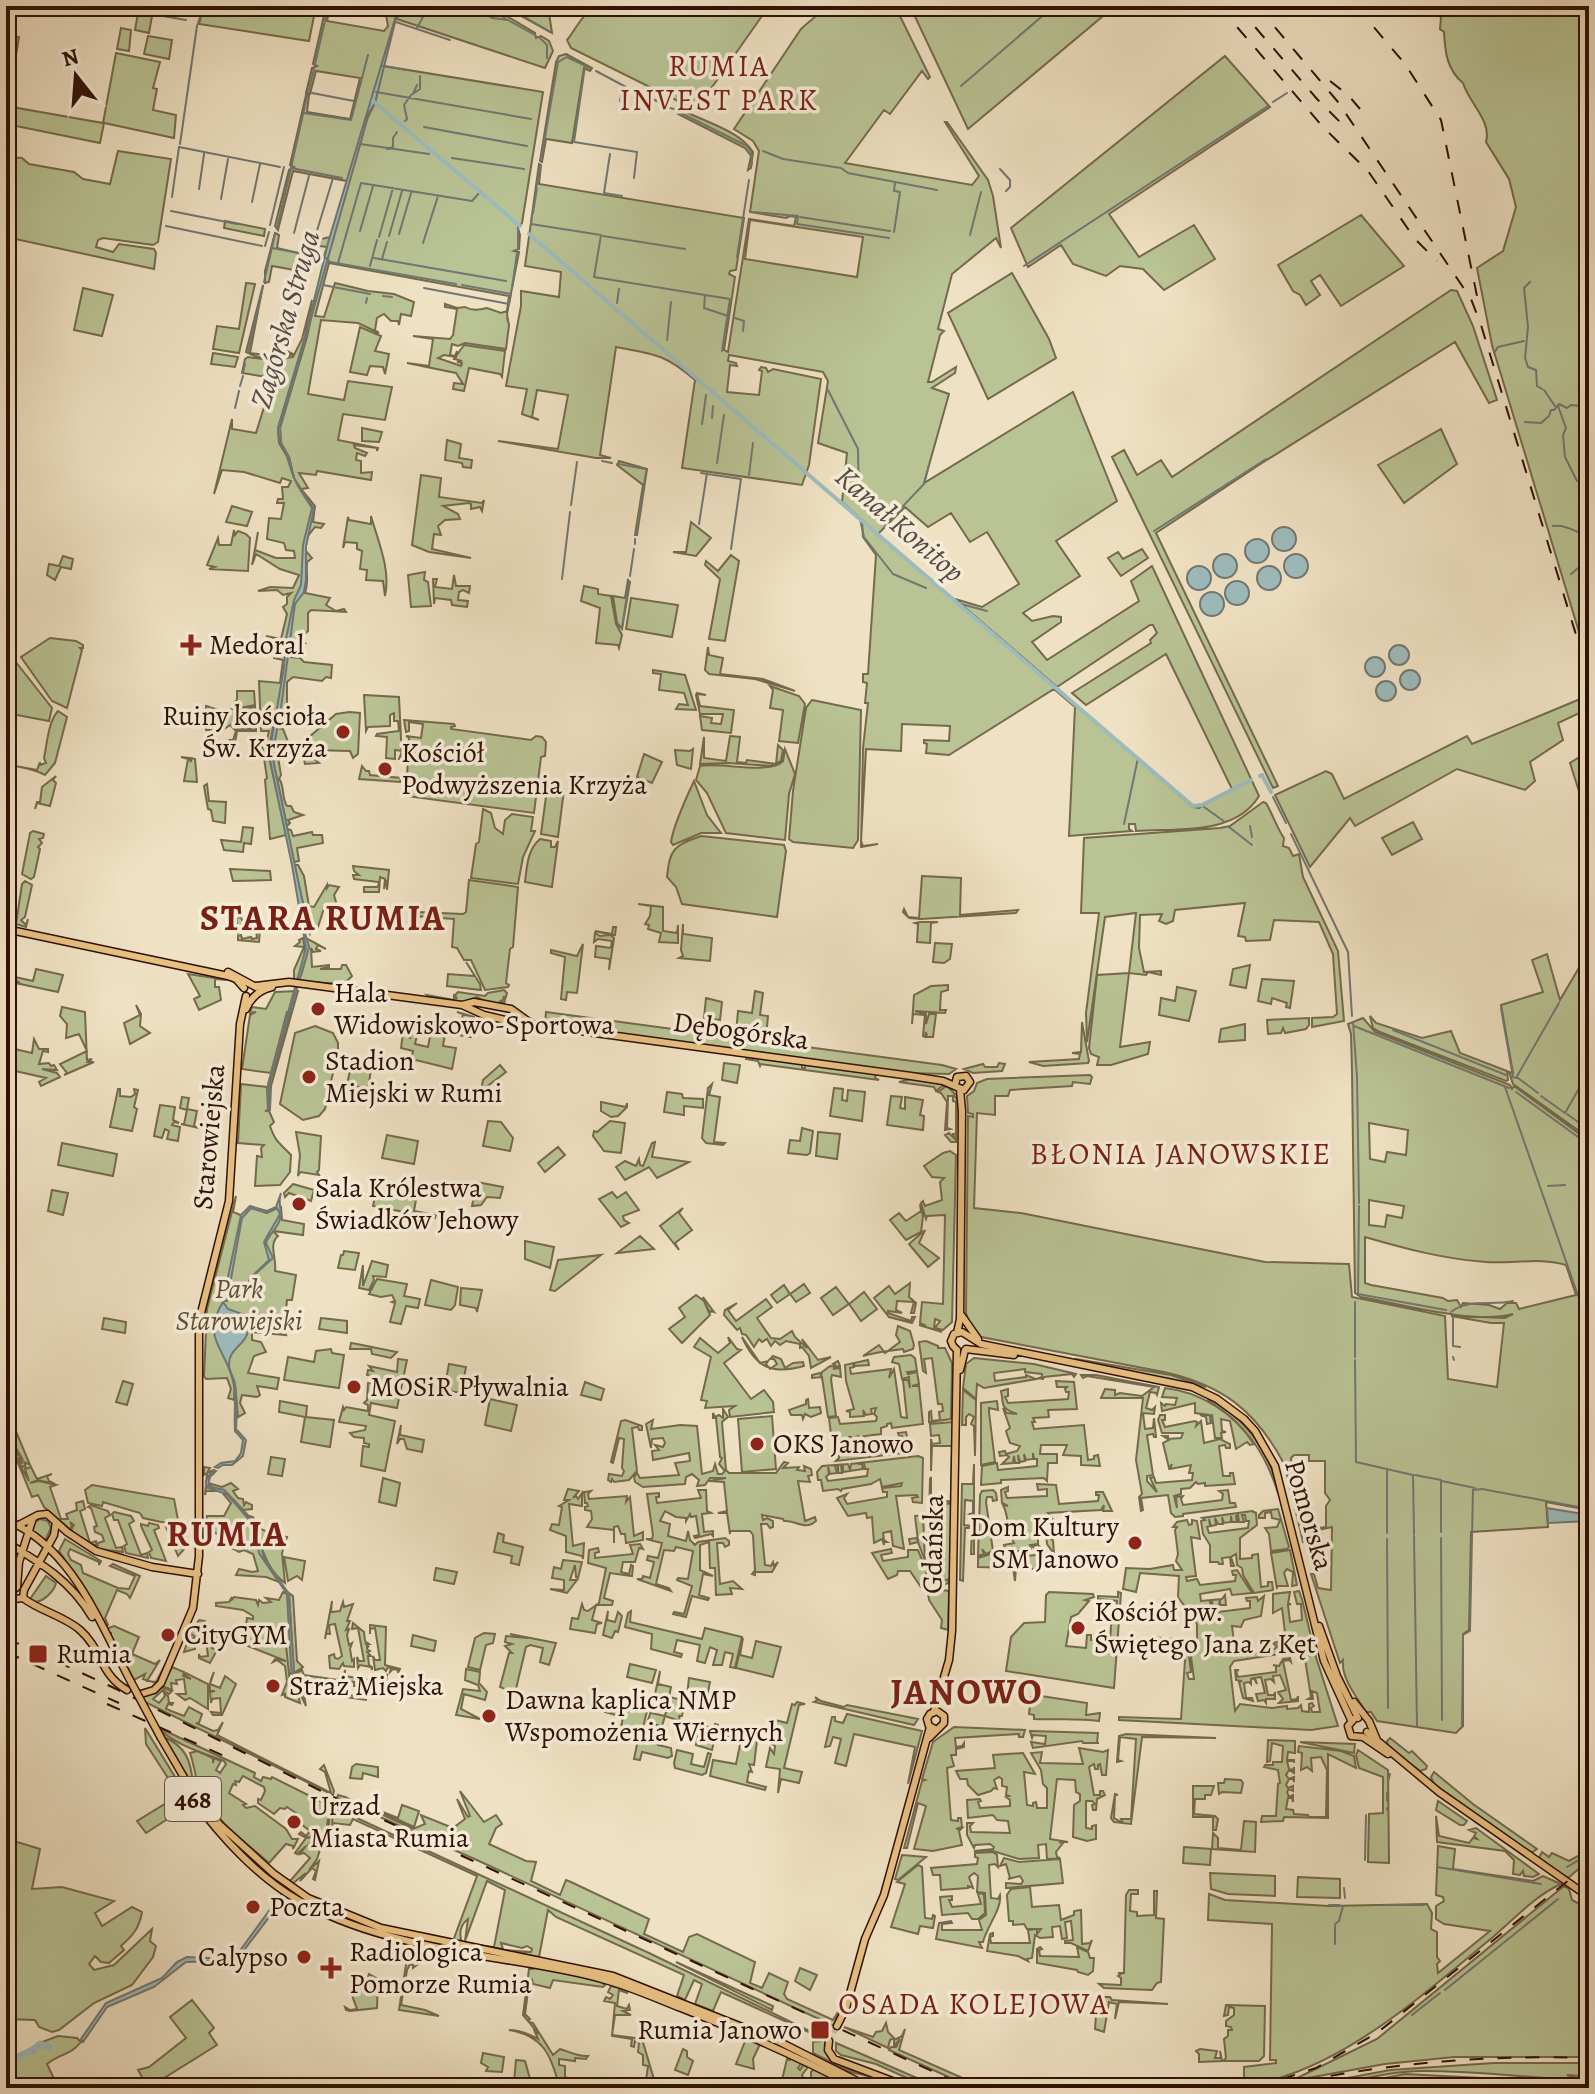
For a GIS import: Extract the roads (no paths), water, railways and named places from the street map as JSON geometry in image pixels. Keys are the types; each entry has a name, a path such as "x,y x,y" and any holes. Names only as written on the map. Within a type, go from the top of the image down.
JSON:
{"main road":[{"path":"6,929 234,976 251,991 279,982 462,1005 483,1003 482,1014 462,1005"},
{"name":"Starowiejska","path":"141,1694 154,1690 163,1679 193,1608 198,1574 199,1321 229,1201 240,1024 251,991"},
{"name":"Dębogórska","path":"483,1003 511,1009 533,1025"},
{"path":"514,1022 515,1013"},
{"name":"Dębogórska","path":"482,1014 533,1025 943,1081 958,1086 960,1316"},
{"path":"960,1316 963,1334 969,1344 963,1349 951,1341 963,1334"},
{"path":"960,1316 975,1336 992,1346"},
{"name":"Pomorska","path":"963,1334 981,1344 1036,1357 1192,1387 1217,1399 1244,1419 1255,1431 1275,1466 1330,1675 1355,1719"},
{"name":"Pomorska","path":"963,1349 1036,1357"},
{"name":"Gdańska","path":"937,1712 951,1648 957,1388 963,1349"},
{"path":"19,1525 47,1514 96,1551 198,1574"},
{"path":"21,1592 22,1552 33,1518"},
{"name":"468","path":"6,1520 29,1531 47,1545 82,1593 188,1792 218,1830 279,1887 306,1904 357,1926 394,1937 579,1973 619,1984 775,2046 858,2088"},
{"path":"21,1592 54,1535 56,1522"},
{"path":"54,1535 67,1532"},
{"name":"468","path":"6,1542 65,1581 79,1598 128,1681"},
{"path":"21,1592 80,1629 92,1644 108,1675 127,1690"},
{"name":"Pomorska","path":"1324,1649 1349,1696 1355,1719"},
{"path":"1349,1696 1369,1721 1378,1741"},
{"path":"837,2026 846,2008 867,1932 884,1895 928,1739 933,1728 944,1723 945,1718 937,1712 927,1719 933,1728"},
{"path":"1365,1735 1367,1724 1355,1719 1348,1726 1348,1733 1355,1738 1365,1735 1378,1741 1398,1760"},
{"path":"1365,1735 1450,1800 1589,1897"},
{"name":"468","path":"158,1736 189,1786 220,1825 274,1874 308,1898 381,1928 613,1976 763,2035 871,2088"},
{"path":"829,2041 828,2052 834,2059 911,2088"}],"water":[{"path":"399,6 375,103 369,113 280,428 281,443 289,457 294,477 280,441 278,428 328,243"},
{"path":"295,479 314,509 306,546 304,592 295,604 272,755 309,947 270,1081 268,1110 268,1084 306,948 269,755 286,639 294,600 301,585 303,545 312,508"},
{"path":"1284,527 1292,531 1296,539 1292,547 1284,551 1276,547 1272,539 1276,531"},
{"path":"1257,539 1265,543 1269,551 1265,559 1257,563 1249,559 1245,551 1249,543"},
{"path":"1225,554 1233,558 1237,566 1233,574 1225,578 1217,574 1213,566 1217,558"},
{"path":"1296,554 1304,558 1308,566 1304,574 1296,578 1288,574 1284,566 1288,558"},
{"path":"1199,566 1207,570 1211,578 1207,586 1199,590 1191,586 1187,578 1191,570"},
{"path":"1269,566 1277,570 1281,578 1277,586 1269,590 1261,586 1257,578 1261,570"},
{"path":"1237,581 1245,585 1249,593 1245,601 1237,605 1229,601 1225,593 1229,585"},
{"path":"1212,592 1220,596 1224,604 1220,612 1212,616 1204,612 1200,604 1204,596"},
{"path":"1395,645 1403,645 1409,655 1403,665 1395,665 1389,659 1389,651"},
{"path":"1371,657 1379,657 1385,667 1379,677 1371,677 1365,671 1365,663"},
{"path":"1406,670 1414,670 1420,680 1414,690 1406,690 1400,684 1400,676"},
{"path":"1382,681 1390,681 1396,691 1390,701 1382,701 1376,695 1376,687"},
{"path":"281,1193 280,1219 266,1243 273,1258 251,1278 246,1291 250,1278 269,1260 264,1242 280,1214 277,1208 267,1213 251,1208 242,1218 227,1301 223,1301 241,1215 250,1206 267,1211 276,1207"},
{"path":"223,1302 228,1309 242,1314 247,1324 246,1337 233,1352 229,1365 236,1390 236,1429 246,1440 243,1456 232,1465 218,1468 215,1467 221,1463 235,1461 241,1453 243,1440 235,1431 235,1392 231,1374 215,1336 216,1315"},
{"path":"214,1470 208,1486 224,1490 248,1515 259,1537 264,1558 289,1594 292,1674 287,1594 259,1553 258,1541 248,1518 227,1494 206,1487 206,1481"},
{"path":"1547,1508 1589,1515 1589,1521 1548,1523"},
{"path":"282,1893 285,1896 239,1957 226,1961 186,1962 154,1987 107,2007 83,2042 81,2039 106,2003 162,1978 177,1962 187,1957 227,1959 236,1956"}],"waterway":[{"path":"104,6 186,20"},
{"path":"180,144 197,26 204,6"},
{"path":"417,28 429,6"},
{"path":"471,6 492,18 508,20 535,35"},
{"path":"487,6 506,19"},
{"path":"506,6 550,32"},
{"path":"908,6 913,14"},
{"path":"961,86 1054,6"},
{"path":"315,64 327,12"},
{"path":"396,22 450,40"},
{"path":"540,38 547,45 547,58"},
{"path":"304,113 351,120 368,55"},
{"path":"541,160 558,62 567,57 590,68"},
{"path":"383,66 407,70"},
{"path":"585,66 574,142 637,152 634,178"},
{"path":"308,93 314,69"},
{"path":"596,71 626,87"},
{"path":"405,121 404,105 420,89 420,76"},
{"path":"413,94 417,85"},
{"path":"620,101 623,87"},
{"path":"632,89 665,105"},
{"path":"376,92 531,119"},
{"path":"312,93 354,101"},
{"path":"1273,102 1287,93"},
{"path":"291,168 307,96"},
{"name":"Kanał Konitop","path":"373,101 520,226"},
{"path":"1024,266 1268,106"},
{"path":"670,108 674,109"},
{"path":"679,112 747,146 752,164"},
{"path":"424,127 527,146"},
{"path":"387,149 393,147 397,132"},
{"path":"360,144 429,154"},
{"path":"172,197 179,147 280,167"},
{"path":"763,151 783,159 841,168 848,173 937,190"},
{"path":"199,189 204,154"},
{"path":"610,154 604,193 622,196"},
{"path":"452,158 524,169"},
{"path":"221,199 228,159"},
{"path":"252,202 260,164"},
{"path":"537,184 540,166"},
{"path":"270,225 284,167"},
{"path":"277,228 291,168 342,178"},
{"path":"1000,169 1010,180 1006,191"},
{"path":"294,233 310,172"},
{"path":"316,234 333,178"},
{"path":"737,257 749,180"},
{"path":"338,263 361,183 472,201 481,191"},
{"path":"894,232 900,192 894,191 895,183"},
{"path":"360,231 373,186"},
{"path":"379,237 393,188"},
{"path":"533,213 537,188"},
{"path":"389,236 402,191"},
{"path":"970,235 981,192"},
{"path":"399,234 411,193"},
{"path":"423,243 438,196"},
{"path":"171,211 237,224"},
{"path":"754,212 798,216 797,224 889,238"},
{"path":"532,217 531,224 601,235 594,277 705,295 704,308 728,316"},
{"path":"800,217 890,231"},
{"path":"518,224 518,248"},
{"path":"166,226 262,246"},
{"path":"265,246 269,232"},
{"path":"264,282 275,234"},
{"name":"Kanał Konitop","path":"529,234 1193,806 1202,805 1251,780"},
{"path":"603,236 685,249"},
{"path":"370,266 377,240"},
{"path":"382,259 387,242"},
{"path":"272,248 326,258"},
{"path":"512,288 517,253"},
{"path":"374,258 506,281"},
{"path":"327,259 456,284"},
{"path":"1530,282 1524,288 1528,327 1525,358 1528,367 1536,370 1537,386 1542,389"},
{"path":"323,285 370,294"},
{"path":"424,288 509,304 511,294 462,285"},
{"path":"248,353 263,286"},
{"path":"617,303 619,289"},
{"path":"705,295 730,299 722,351"},
{"path":"383,296 392,297"},
{"path":"366,303 367,298"},
{"path":"667,340 671,302"},
{"path":"507,318 508,322"},
{"path":"735,318 744,321 743,331"},
{"path":"1494,353 1498,347 1524,341"},
{"path":"243,373 245,364"},
{"path":"240,386 243,376"},
{"path":"828,390 858,449 859,498"},
{"path":"1544,390 1555,406"},
{"path":"235,408 239,391"},
{"path":"702,424 706,395"},
{"path":"1525,422 1541,423 1559,404 1567,408 1571,405 1589,407"},
{"path":"712,418 713,406"},
{"path":"1558,406 1566,428 1563,435 1565,457 1577,481"},
{"path":"717,463 724,415"},
{"path":"749,475 753,443"},
{"path":"1154,531 1266,459"},
{"path":"602,461 612,463"},
{"path":"571,505 577,462"},
{"path":"619,464 645,469"},
{"path":"885,525 924,484 929,465"},
{"path":"636,535 646,472"},
{"path":"701,473 741,479 731,549"},
{"path":"699,524 707,473"},
{"path":"1579,482 1589,489"},
{"path":"562,579 570,512"},
{"path":"860,519 864,537 893,574 926,588"},
{"path":"1553,526 1567,527 1589,536"},
{"path":"635,539 635,544"},
{"path":"630,576 634,549"},
{"path":"1571,574 1589,559"},
{"path":"622,628 629,582"},
{"path":"961,604 987,611"},
{"path":"1124,824 1138,758"},
{"path":"1260,776 1271,792"},
{"path":"1273,797 1286,823"},
{"path":"1204,807 1225,822"},
{"path":"1250,826 1252,837"},
{"path":"1229,827 1252,845"},
{"path":"1291,834 1348,952 1352,1016"},
{"path":"1516,1078 1559,1003"},
{"path":"1501,1008 1513,1077"},
{"path":"1353,1022 1359,1203"},
{"path":"1354,1026 1509,1088"},
{"path":"1393,1030 1506,1075"},
{"path":"1541,1096 1565,1113 1589,1071"},
{"path":"1511,1077 1518,1078 1538,1093"},
{"path":"1505,1087 1589,1327"},
{"path":"1516,1092 1589,1145"},
{"path":"1567,1114 1589,1130"},
{"path":"1548,1186 1565,1185"},
{"path":"1579,1191 1589,1190"},
{"path":"1358,1293 1359,1206"},
{"path":"1358,1294 1446,1310"},
{"path":"1451,1312 1465,1305 1513,1301"},
{"path":"1355,1302 1355,1357"},
{"path":"1453,1317 1453,1346 1460,1347"},
{"path":"1355,1360 1356,1462 1413,1475 1414,1534"},
{"path":"1387,1470 1387,1533"},
{"path":"1415,1475 1441,1480 1441,1532"},
{"path":"1442,1481 1475,1488"},
{"path":"1462,1727 1463,1635 1470,1631 1473,1490 1482,1489 1589,1509"},
{"path":"1414,1536 1417,1726"},
{"path":"1441,1538 1442,1720"},
{"path":"1387,1539 1388,1708"},
{"path":"1388,1782 1390,1774"},
{"path":"1387,1793 1387,1801"},
{"path":"1365,1860 1366,1815"},
{"path":"1567,1867 1589,1854"},
{"path":"1437,1867 1541,1884"},
{"path":"1344,1888 1345,1898"},
{"path":"1330,1898 1339,1898"},
{"path":"1445,1990 1558,1899"},
{"path":"1329,1905 1339,1905"},
{"path":"1385,1905 1423,1905"},
{"path":"1335,1924 1339,1921 1343,1906"},
{"path":"1335,1926 1335,1944"},
{"path":"1412,2015 1440,1993"},
{"name":"Zagórska Struga","path":"6,2063 40,2044 49,2047"}],"tunnel":[{"path":"829,2041 837,2026"}],"railway":[{"path":"1219,6 1323,127 1368,171 1415,239 1437,261"},
{"path":"1237,6 1317,99 1348,130"},
{"path":"1257,6 1338,102 1471,299 1589,677"},
{"path":"1356,6 1405,64 1441,120 1478,301"},
{"path":"1330,81 1360,109"},
{"path":"6,1638 327,1794 969,2088"},
{"path":"6,1652 119,1703"},
{"path":"107,1704 231,1759"},
{"path":"1255,2088 1316,2068 1377,2033 1589,1864"},
{"path":"1303,2081 1445,2061 1589,2058"}],"place":[{"name":"Medoral","path":"191,645"},
{"name":"Ruiny kościoła Św. Krzyża","path":"343,732"},
{"name":"Kościół Podwyższenia Krzyża","path":"385,769"},
{"name":"Hala Widowiskowo-Sportowa","path":"318,1009"},
{"name":"Stadion Miejski w Rumi","path":"309,1077"},
{"name":"Sala Królestwa Świadków Jehowy","path":"299,1204"},
{"name":"MOSiR Pływalnia","path":"354,1387"},
{"name":"OKS Janowo","path":"757,1444"},
{"name":"Dom Kultury SM Janowo","path":"1135,1543"},
{"name":"Kościół pw. Świętego Jana z Kęt","path":"1078,1628"},
{"name":"CityGYM","path":"168,1635"},
{"name":"Rumia","path":"38,1654"},
{"name":"Straż Miejska","path":"273,1686"},
{"name":"Dawna kaplica NMP Wspomożenia Wiernych","path":"489,1716"},
{"name":"Urzad Miasta Rumia","path":"294,1822"},
{"name":"Poczta","path":"253,1907"},
{"name":"Calypso","path":"304,1957"},
{"name":"Radiologica Pomorze Rumia","path":"331,1968"},
{"name":"Rumia Janowo","path":"820,2030"}],"district":[{"name":"RUMIA INVEST PARK","path":"719,83"},
{"name":"STARA RUMIA","path":"323,917"},
{"name":"BŁONIA JANOWSKIE","path":"1181,1154"},
{"name":"RUMIA","path":"227,1533"},
{"name":"JANOWO","path":"967,1691"},
{"name":"OSADA KOLEJOWA","path":"974,2004"}],"park label":[{"name":"Park Starowiejski","path":"239,1305"}]}
